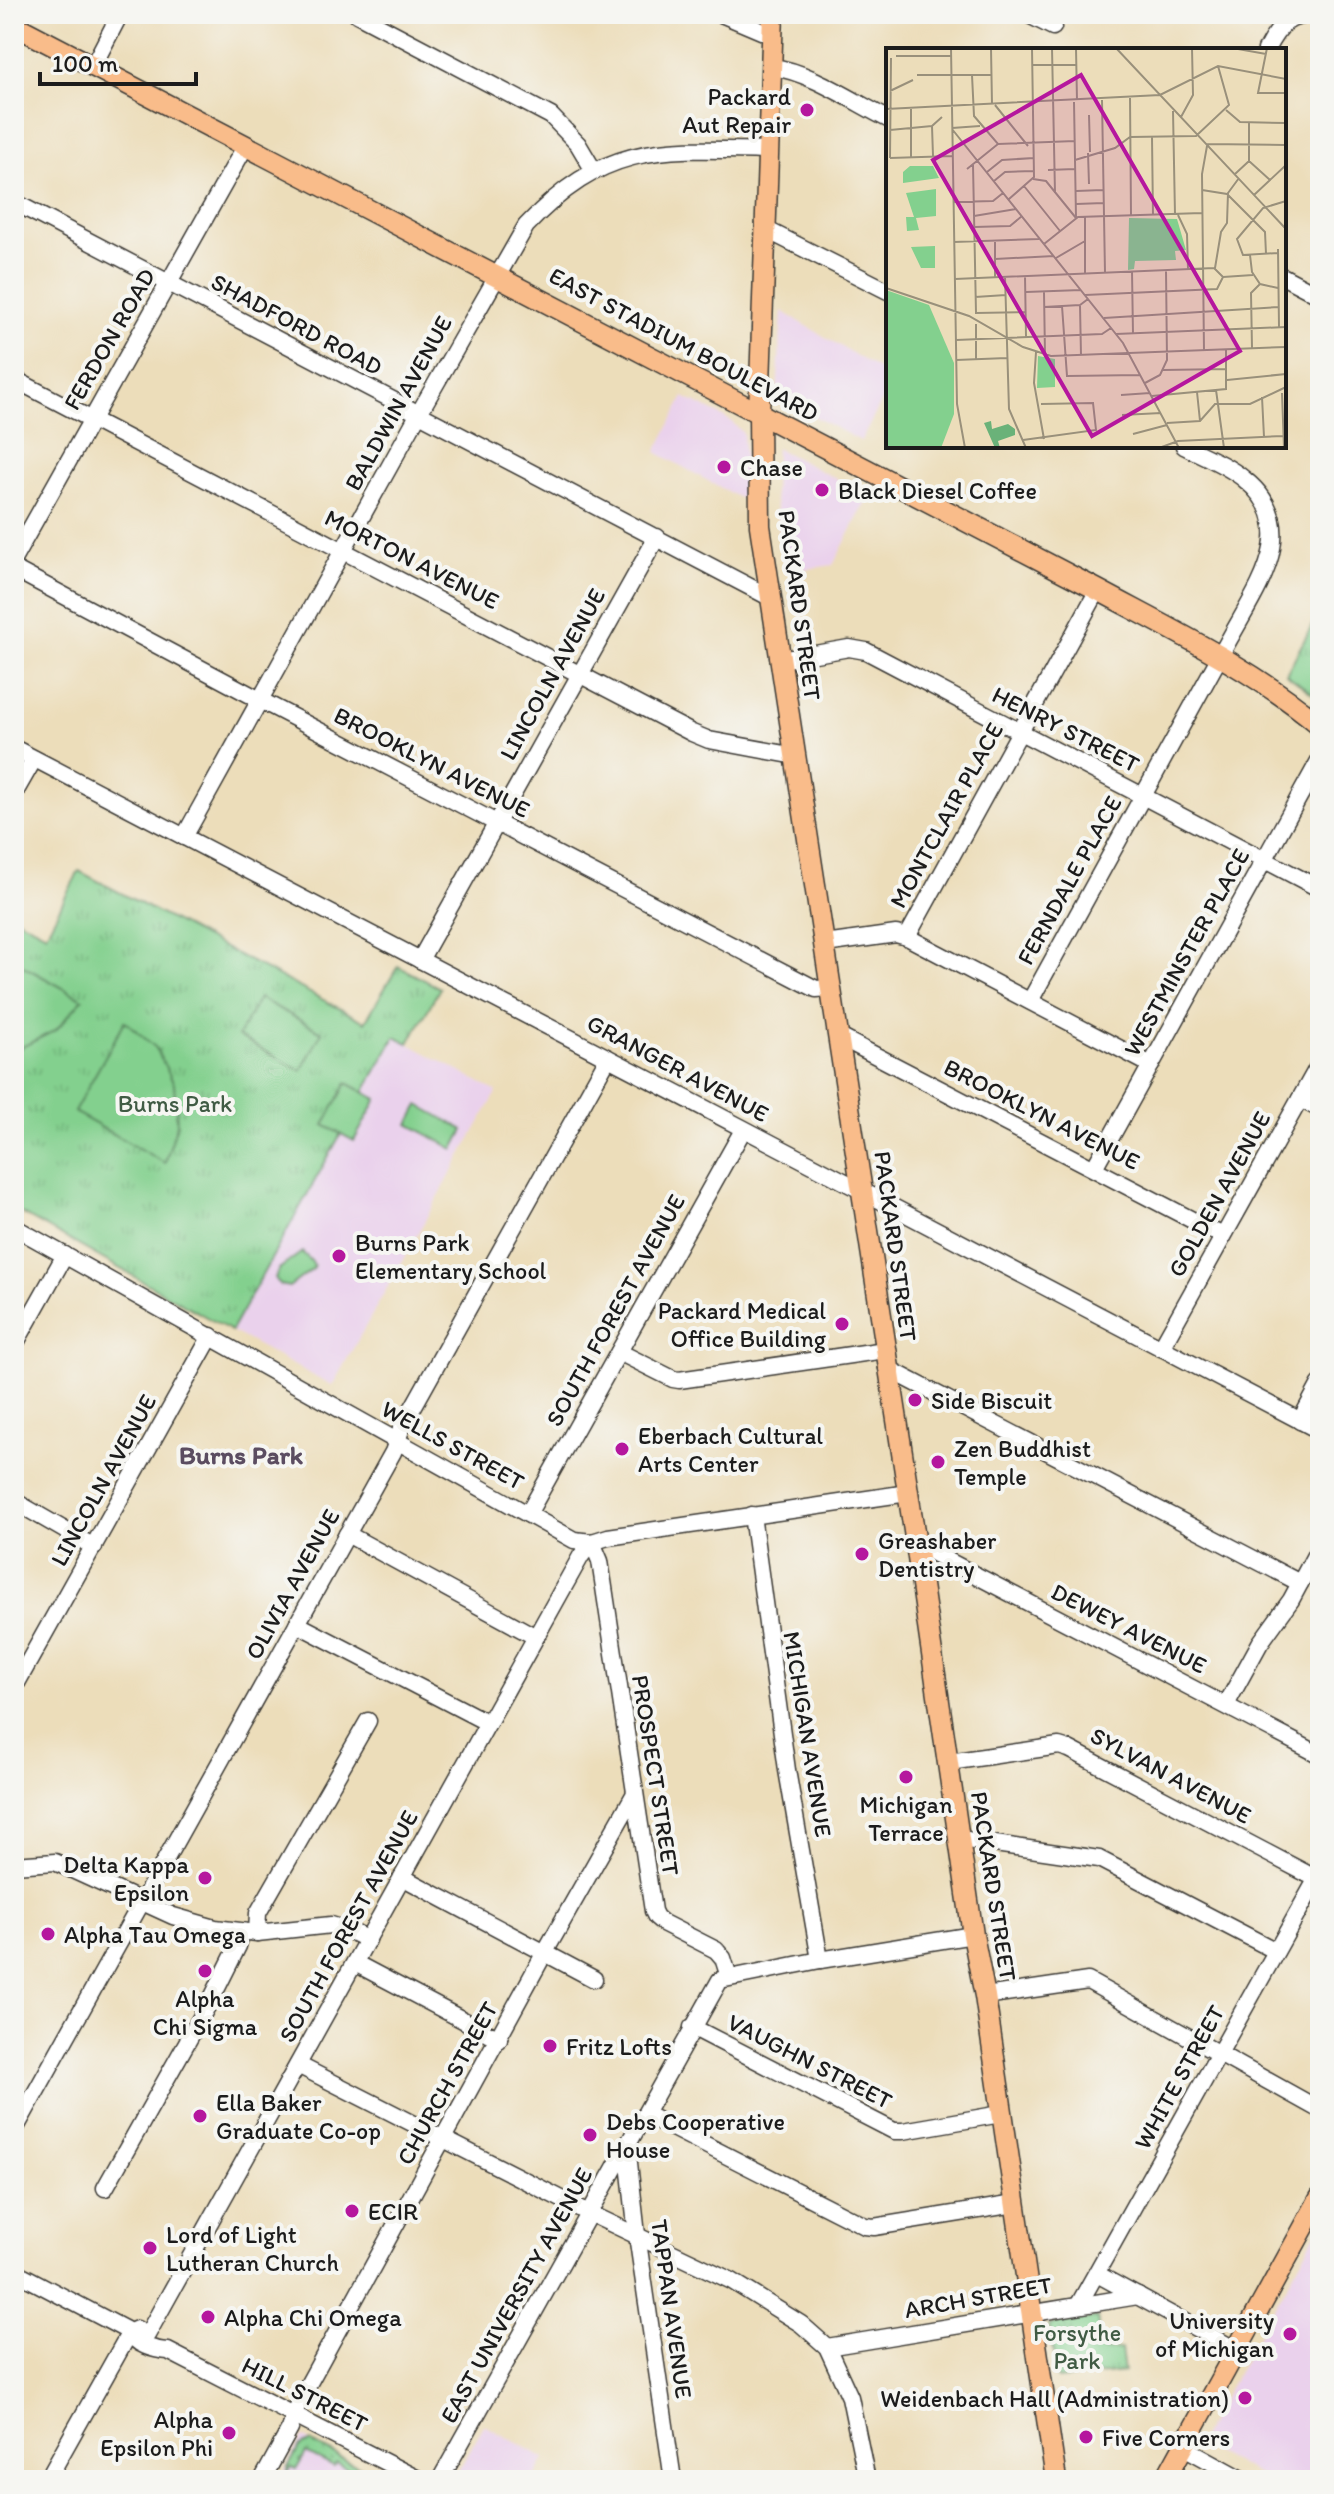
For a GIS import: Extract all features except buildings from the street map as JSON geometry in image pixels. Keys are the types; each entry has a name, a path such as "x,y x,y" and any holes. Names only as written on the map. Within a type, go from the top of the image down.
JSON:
{"main road":[{"name":"PACKARD STREET","path":"773,14 759,413 759,510 1056,2480"},
{"name":"EAST STADIUM BOULEVARD","path":"14,25 1098,590 1220,656 1286,698 1320,725"},
{"path":"1165,2480 1320,2198"}],"street":[{"path":"93,66 120,14"},
{"path":"357,14 551,116 578,144 594,171"},
{"path":"721,14 773,36"},
{"path":"1027,14 1053,27"},
{"path":"1267,48 1282,25 1293,18 1320,16"},
{"path":"772,67 802,74 886,118"},
{"name":"FERDON ROAD","path":"14,558 246,145"},
{"name":"BALDWIN AVENUE","path":"184,837 526,226 568,186 594,171 636,154 697,148 768,151"},
{"name":"SHADFORD ROAD","path":"14,202 771,598"},
{"path":"767,230 886,290"},
{"path":"1286,278 1320,296"},
{"name":"MORTON AVENUE","path":"14,379 692,733 709,740 796,756"},
{"name":"FERNDALE PLACE","path":"1030,1001 1220,656 1273,551 1274,532 1270,511 1259,493 1243,478 1188,448"},
{"name":"LINCOLN AVENUE","path":"420,960 657,537"},
{"name":"BROOKLYN AVENUE","path":"14,569 816,989 831,988"},
{"name":"MONTCLAIR PLACE","path":"907,937 1098,590"},
{"name":"HENRY STREET","path":"781,660 858,648 1320,889"},
{"name":"GRANGER AVENUE","path":"14,748 1320,1431"},
{"path":"14,794 34,759"},
{"name":"WESTMINSTER PLACE","path":"1094,1168 1320,759"},
{"path":"825,944 896,934 907,937 1151,1065"},
{"name":"BROOKLYN AVENUE","path":"838,1036 1223,1236"},
{"name":"OLIVIA AVENUE","path":"14,2131 393,1452 402,1427 608,1058"},
{"name":"GOLDEN AVENUE","path":"1161,1348 1320,1063"},
{"path":"1300,1099 1320,1109"},
{"name":"SOUTH FOREST AVENUE","path":"528,1514 743,1130"},
{"name":"WELLS STREET","path":"14,1227 574,1540 592,1542"},
{"path":"14,1346 65,1255"},
{"name":"LINCOLN AVENUE","path":"14,1688 211,1336"},
{"path":"619,1352 679,1380 886,1359 1300,1583"},
{"path":"1300,1421 1320,1384"},
{"path":"592,1542 908,1493"},
{"path":"14,1501 94,1547"},
{"name":"MICHIGAN AVENUE","path":"752,1515 787,1770 820,1960"},
{"path":"347,1534 536,1637"},
{"name":"SOUTH FOREST AVENUE","path":"47,2480 298,2065 581,1556 592,1542"},
{"name":"PROSPECT STREET","path":"592,1542 600,1561 651,1902 656,1917 716,1950 723,1958 729,1977"},
{"name":"DEWEY AVENUE","path":"916,1544 1320,1755"},
{"path":"1226,1705 1260,1643 1291,1600 1320,1546"},
{"path":"297,1624 488,1723"},
{"path":"105,2188 208,2006 238,1946 249,1932 368,1721"},
{"name":"SYLVAN AVENUE","path":"949,1762 1059,1746 1069,1749 1318,1876"},
{"name":"CHURCH STREET","path":"262,2480 290,2429 298,2403 634,1795"},
{"path":"960,1839 1099,1859 1276,1951"},
{"path":"14,1865 55,1862 190,1922 249,1932 331,1925 368,1940"},
{"name":"WHITE STREET","path":"1079,2304 1318,1876"},
{"path":"402,1877 594,1979"},
{"path":"729,1977 973,1935"},
{"path":"355,1963 499,2039"},
{"name":"EAST UNIVERSITY AVENUE","path":"440,2480 717,1983 729,1977"},
{"path":"985,1996 1088,1981 1320,2110"},
{"name":"VAUGHN STREET","path":"692,2027 894,2131 1001,2114"},
{"path":"298,2065 589,2213 732,2281 801,2324 827,2347 850,2397 867,2480"},
{"path":"645,2114 865,2226 1015,2204"},
{"name":"TAPPAN AVENUE","path":"627,2145 673,2480"},
{"name":"HILL STREET","path":"14,2271 137,2335 161,2342 168,2351 420,2480"},
{"path":"1097,2274 1236,2350"},
{"name":"ARCH STREET","path":"827,2347 1138,2296"},
{"path":"1182,2446 1244,2480"}],"shaded area":[{"path":"782,311 886,374 886,393 861,441 777,397"},
{"path":"684,397 731,421 743,433 748,503 656,452"},
{"path":"776,448 869,496 833,565 785,572 774,494"},
{"name":"Burns Park Elementary School","path":"395,1036 497,1092 332,1386 231,1331"},
{"name":"University of Michigan","path":"1320,2226 1320,2480 1268,2480 1198,2443"},
{"path":"484,2425 545,2458 533,2480 453,2480"},
{"path":"302,2437 386,2480 279,2480"}],"green space":[{"path":"1320,611 1320,699 1286,674"},
{"name":"Burns Park","path":"79,871 365,1022 398,966 440,988 409,1043 395,1037 231,1331 14,1209 14,917 46,934"},
{"path":"14,961 83,999 56,1030 14,1049"},
{"path":"259,998 322,1032 301,1071 238,1036"},
{"path":"125,1021 156,1048 174,1084 177,1124 165,1163 74,1112"},
{"path":"347,1083 377,1099 354,1141 324,1125"},
{"path":"419,1105 464,1130 454,1149 409,1124"},
{"path":"302,1252 314,1268 289,1287 280,1285 275,1278 279,1269"},
{"name":"Forsythe Park","path":"1097,2318 1102,2351 1121,2349 1124,2372 1057,2379 1049,2325"},
{"path":"310,2442 385,2480 365,2477 337,2463 334,2467 306,2453 296,2470 291,2468 287,2473 300,2446"}],"place":[{"name":"Packard Aut Repair","path":"807,110"},
{"name":"Chase","path":"724,467"},
{"name":"Black Diesel Coffee","path":"822,490"},
{"name":"Burns Park Elementary School","path":"339,1256"},
{"name":"Packard Medical Office Building","path":"842,1324"},
{"name":"Side Biscuit","path":"915,1400"},
{"name":"Eberbach Cultural Arts Center","path":"622,1449"},
{"name":"Zen Buddhist Temple","path":"938,1462"},
{"name":"Greashaber Dentistry","path":"862,1554"},
{"name":"Michigan Terrace","path":"906,1777"},
{"name":"Delta Kappa Epsilon","path":"205,1878"},
{"name":"Alpha Tau Omega","path":"48,1934"},
{"name":"Alpha Chi Sigma","path":"205,1971"},
{"name":"Fritz Lofts","path":"550,2046"},
{"name":"Ella Baker Graduate Co-op","path":"200,2116"},
{"name":"Debs Cooperative House","path":"590,2135"},
{"name":"ECIR","path":"352,2211"},
{"name":"Lord of Light Lutheran Church","path":"150,2248"},
{"name":"Alpha Chi Omega","path":"208,2317"},
{"name":"University of Michigan","path":"1290,2334"},
{"name":"Weidenbach Hall (Administration)","path":"1245,2398"},
{"name":"Alpha Epsilon Phi","path":"229,2433"},
{"name":"Five Corners","path":"1086,2437"}],"district":[{"name":"Burns Park","path":"241,1455"}]}
